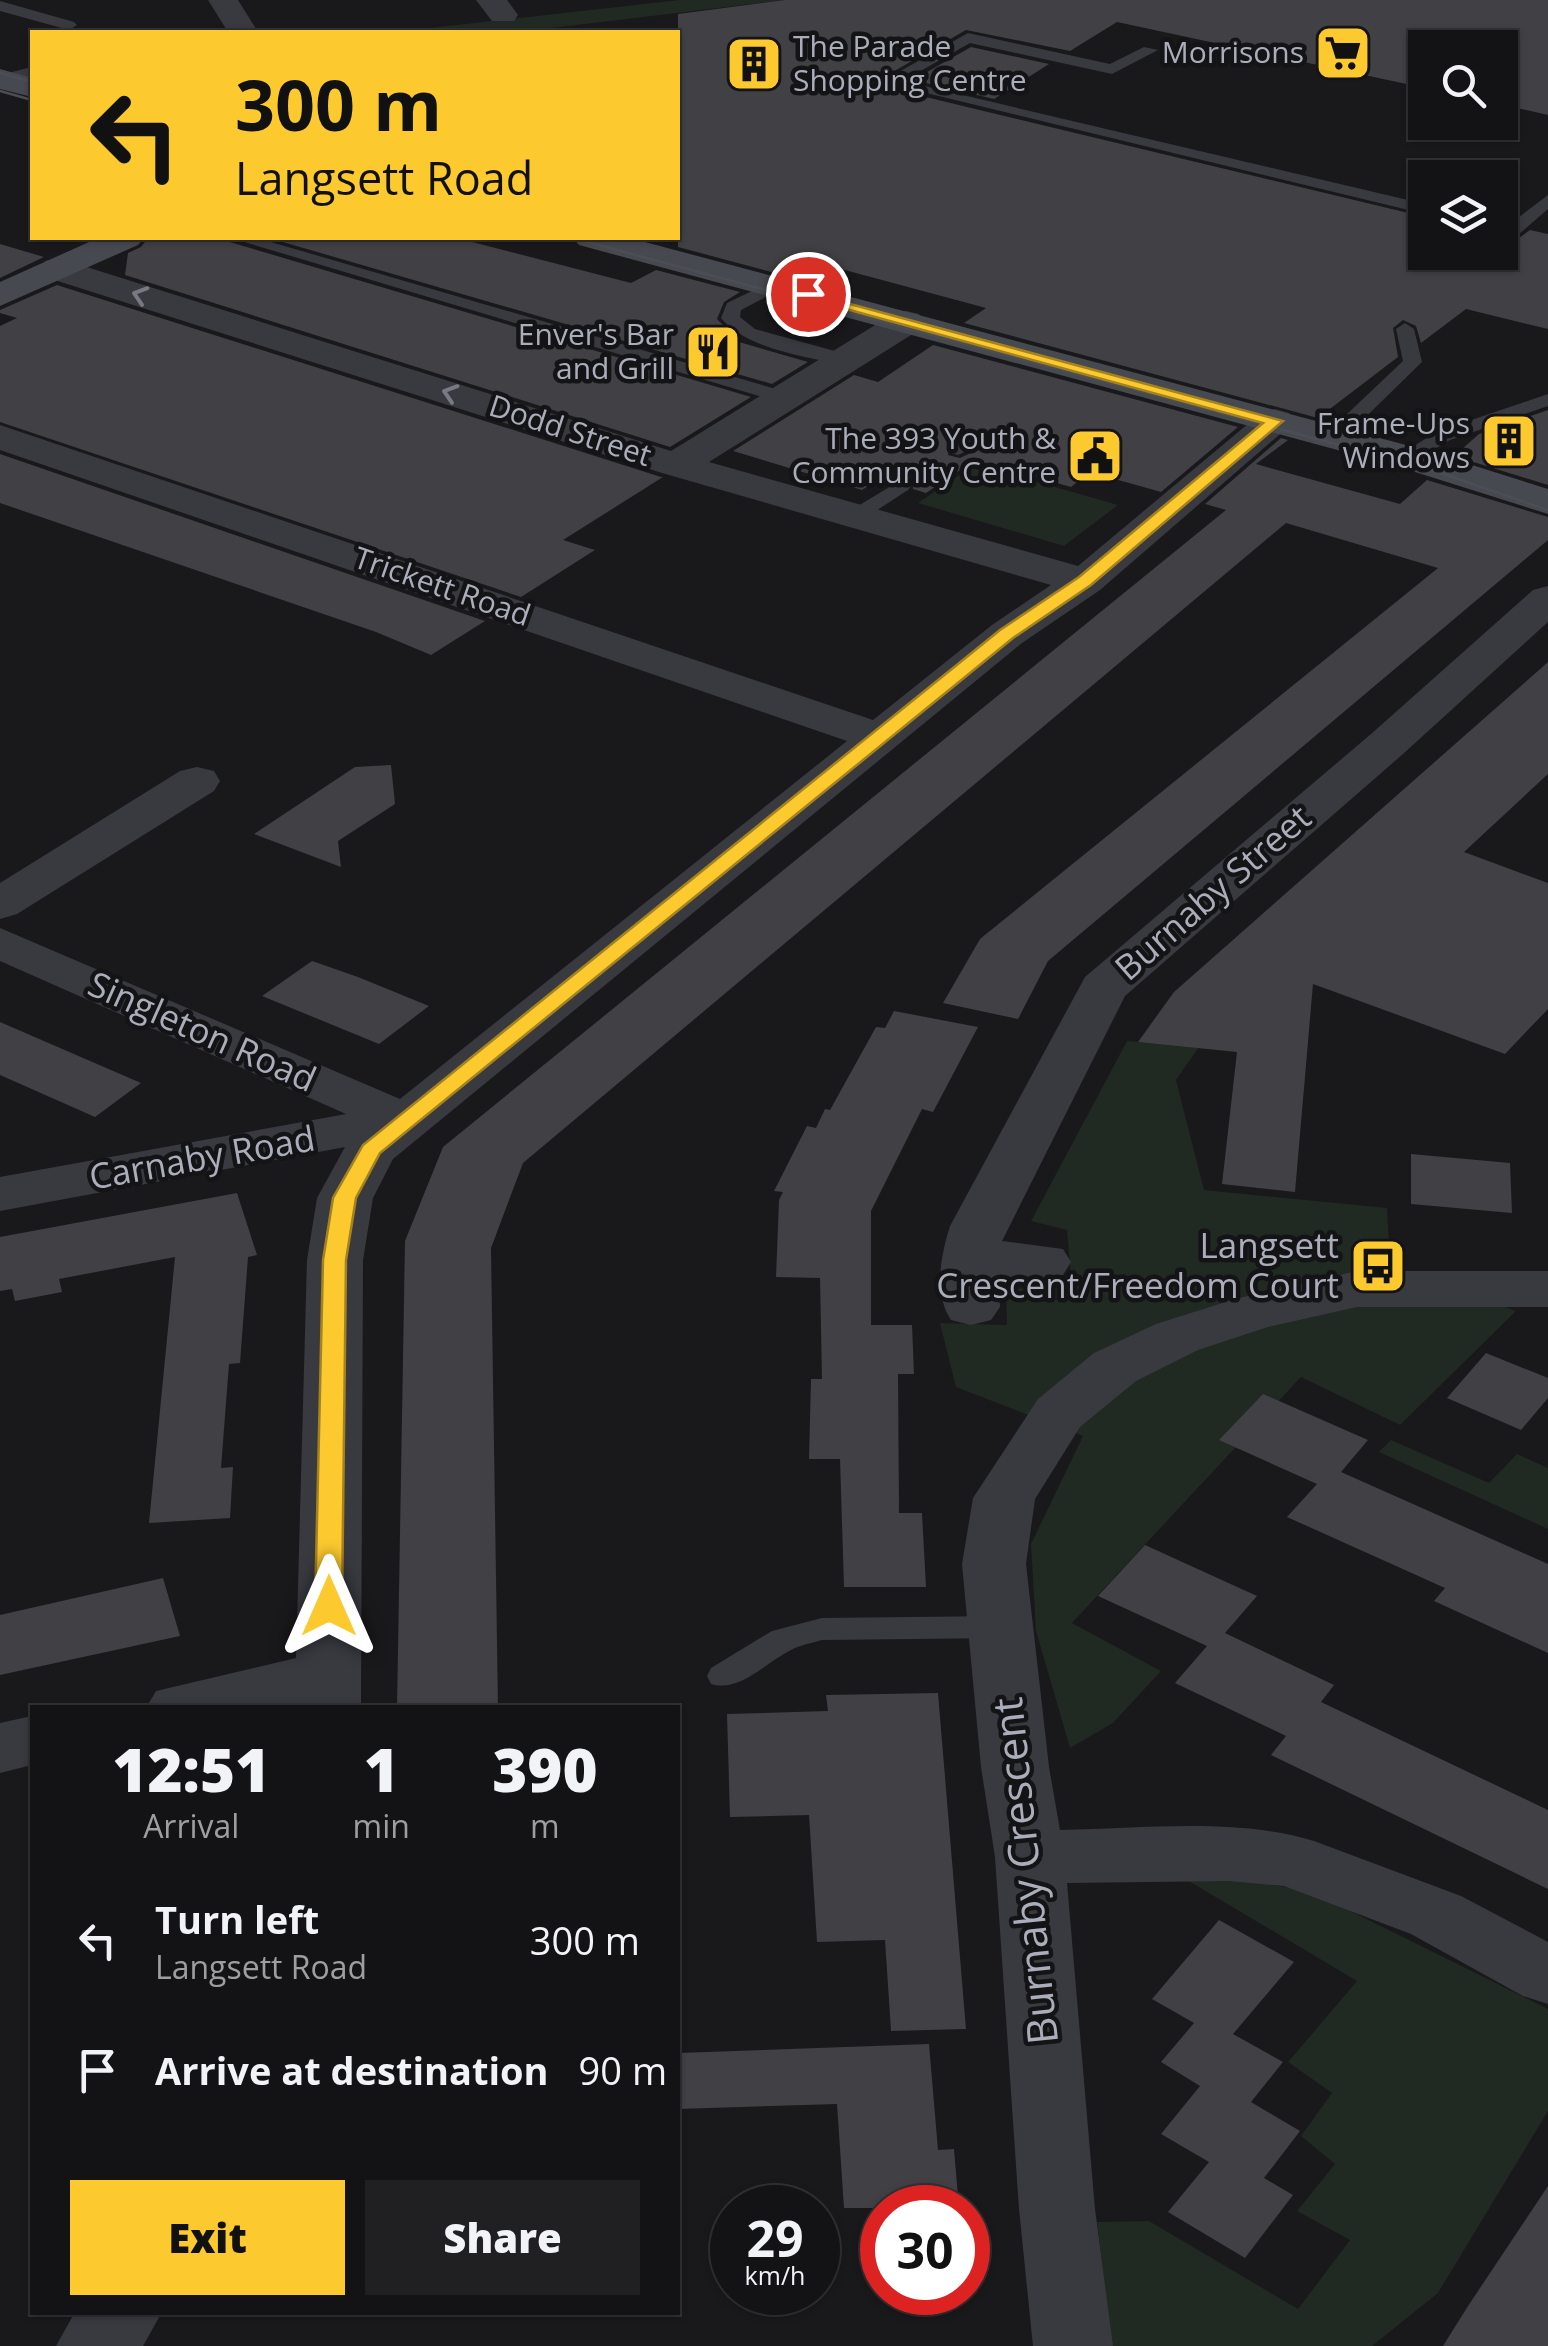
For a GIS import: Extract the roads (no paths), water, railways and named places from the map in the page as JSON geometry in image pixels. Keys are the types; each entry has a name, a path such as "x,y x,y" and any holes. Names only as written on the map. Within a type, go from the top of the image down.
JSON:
{"street":[{"path":"224,0 242,30"},
{"path":"0,295 122,240"},
{"path":"599,240 1407,457 1548,502"},
{"name":"Dodd Street","path":"58,269 676,465 1085,581"},
{"path":"676,465 906,322"},
{"path":"204,1705 328,1690 334,1260 344,1198 370,1150 1007,634 1085,581 1275,421"},
{"name":"Trickett Road","path":"0,437 883,738"},
{"name":"Burnaby Street","path":"1043,1262 970,1282 978,1226 1103,988 1387,744 1548,598"},
{"path":"0,904 197,780"},
{"name":"Singleton Road","path":"0,943 404,1120"},
{"name":"Carnaby Road","path":"0,1194 404,1120"},
{"name":"Burnaby Crescent","path":"1073,2346 1057,2209 1030,1857 1015,1767 994,1564 1004,1498 1059,1413 1115,1367 1177,1337 1255,1312 1357,1288 1548,1289"},
{"path":"0,1748 30,1740"},
{"path":"1030,1857 1229,1855 1289,1860 1436,1916 1548,1976"},
{"path":"96,2346 122,2315"}],"lane":[{"path":"0,6 69,25"},
{"path":"1150,50 1112,69 968,38 889,82 1408,205"},
{"path":"1518,226 1548,200"},
{"path":"247,240 786,398"},
{"path":"775,285 734,307 730,318 748,333 846,360"},
{"path":"1333,438 1413,362 1405,329"},
{"path":"1407,457 1443,436 1548,400"},
{"path":"855,516 900,486"},
{"path":"722,1676 784,1639 822,1628 1000,1627"}],"tram line":[{"path":"0,73 30,81"},
{"path":"0,91 30,99"},
{"path":"580,240 1435,471 1548,510"}],"place":[{"name":"Morrisons","path":"1343,53"},
{"name":"The Parade Shopping Centre","path":"754,64"},
{"name":"Enver's Bar and Grill","path":"713,352"},
{"name":"Frame-Ups Windows","path":"1509,441"},
{"name":"The 393 Youth & Community Centre","path":"1095,456"},
{"name":"Langsett Crescent/Freedom Court","path":"1378,1266"}]}
